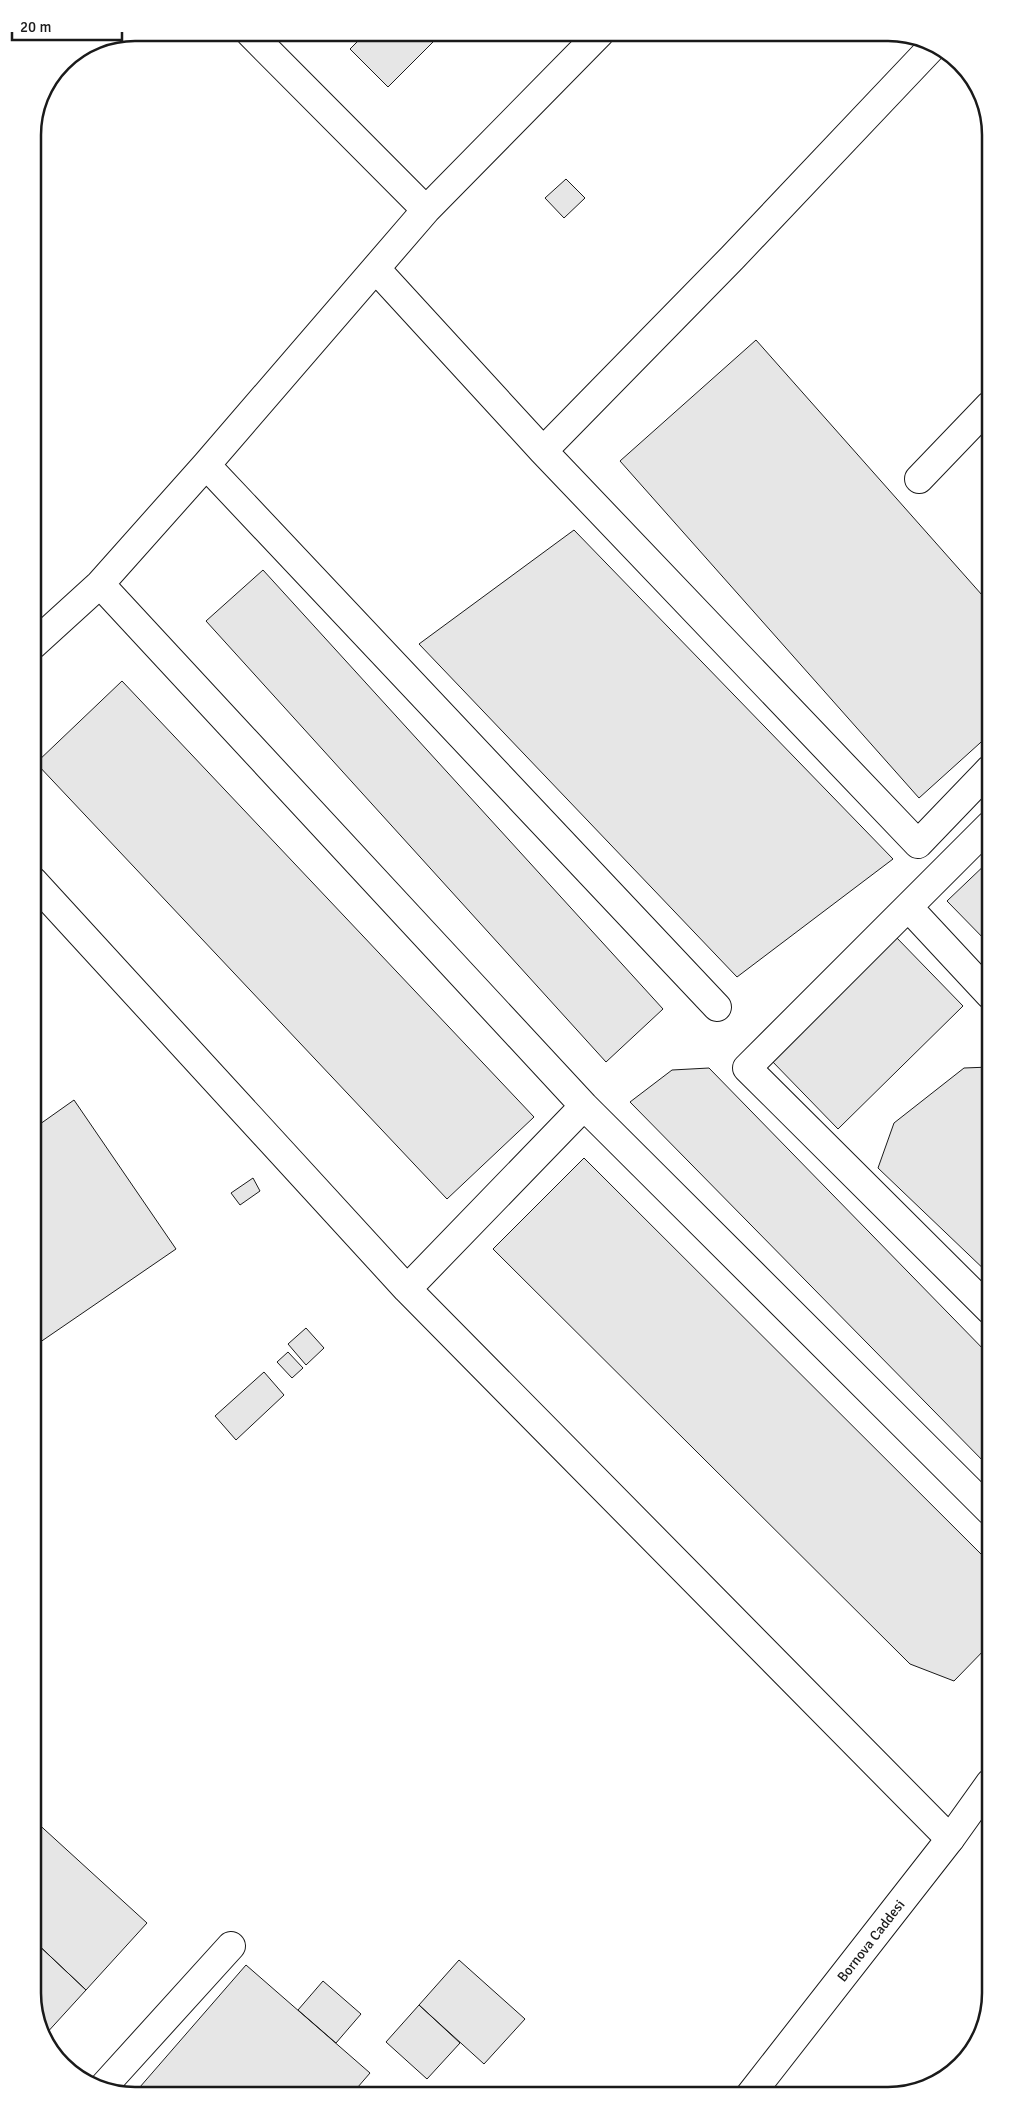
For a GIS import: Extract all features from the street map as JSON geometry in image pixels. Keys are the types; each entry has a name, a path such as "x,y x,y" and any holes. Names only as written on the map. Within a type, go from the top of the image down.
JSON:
{"street":[{"path":"259,41 426,210"},
{"path":"41,638 100,584 206,465 426,210 592,41"},
{"path":"543,451 739,251 929,51"},
{"path":"376,269 543,451 918,844 982,777"},
{"path":"919,479 982,413"},
{"path":"206,465 717,1007"},
{"path":"100,584 584,1106 982,1504"},
{"path":"982,833 747,1068 982,1302"},
{"path":"41,891 407,1289 950,1839"},
{"path":"909,908 982,986"},
{"path":"407,1289 584,1106"},
{"name":"Bornova Caddesi","path":"757,2087 950,1839 982,1794"},
{"path":"107,2083 231,1946"}],"building":[{"path":"358,41 434,41 388,87 350,49"},
{"path":"566,179 585,198 564,218 545,198"},
{"path":"756,340 982,595 982,741 919,798 620,461"},
{"path":"574,530 893,859 737,977 419,644"},
{"path":"263,570 663,1009 606,1062 206,621"},
{"path":"122,681 534,1117 447,1199 41,768 41,758"},
{"path":"982,868 982,937 947,901"},
{"path":"895,936 963,1006 838,1129 770,1059"},
{"path":"982,1067 982,1267 878,1168 894,1123 964,1068"},
{"path":"709,1068 982,1348 982,1460 630,1102 672,1070"},
{"path":"74,1100 176,1249 41,1342 41,1123"},
{"path":"584,1158 982,1555 982,1652 954,1681 910,1664 493,1249"},
{"path":"253,1178 260,1191 240,1205 231,1193"},
{"path":"306,1328 324,1348 306,1365 288,1344"},
{"path":"288,1352 303,1368 292,1378 277,1362"},
{"path":"264,1372 284,1395 236,1440 215,1416"},
{"path":"41,1826 147,1923 86,1990 41,1948"},
{"path":"41,1948 86,1990 49,2031 41,1999"},
{"path":"459,1960 525,2019 484,2064 419,2005"},
{"path":"246,1965 370,2073 358,2087 140,2087"},
{"path":"323,1981 361,2014 336,2043 298,2010"},
{"path":"419,2005 460,2043 427,2079 386,2042"}]}
